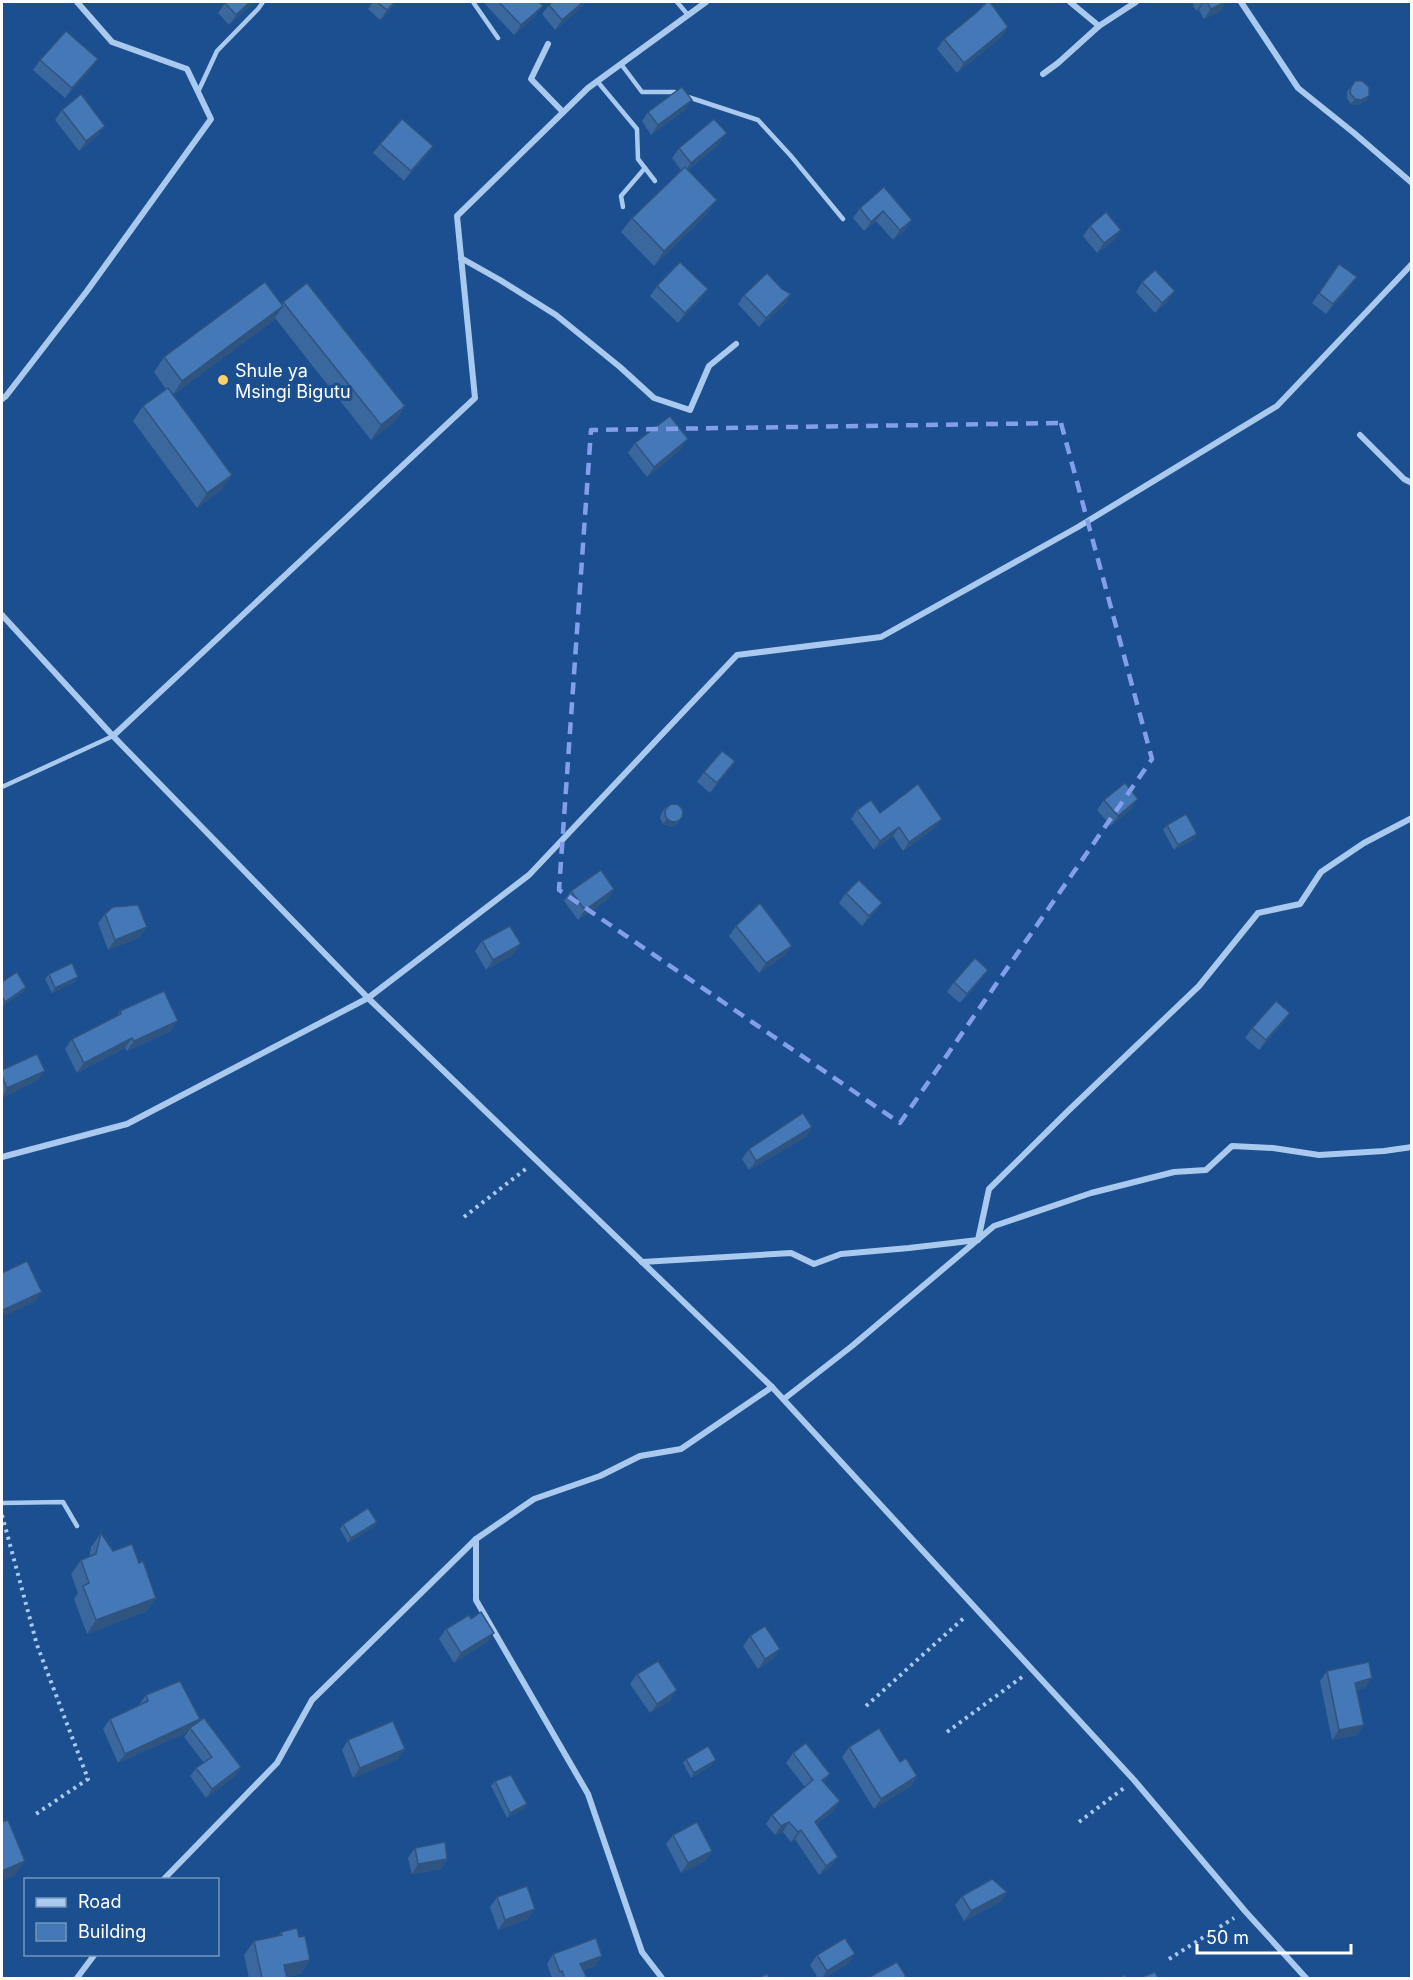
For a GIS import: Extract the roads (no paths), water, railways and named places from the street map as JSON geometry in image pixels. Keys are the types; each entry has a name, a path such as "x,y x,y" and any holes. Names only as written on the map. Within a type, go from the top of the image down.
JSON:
{"street":[{"path":"2,399 87,291 211,119 186,69 112,42 77,2"},
{"path":"113,736 475,398 457,216 597,81 706,2"},
{"path":"1070,2 1099,26"},
{"path":"1043,74 1099,26 1136,2"},
{"path":"1242,2 1298,88 1412,183"},
{"path":"548,44 531,79 563,112"},
{"path":"461,258 556,315 654,398 690,410 710,366 736,344"},
{"path":"2,1157 127,1124 368,998 530,875 737,655 881,638 1078,527 1277,406 1412,264"},
{"path":"1360,435 1404,479 1412,483"},
{"path":"2,615 113,736 368,998 784,1399 1134,1780 1245,1911 1306,1978"},
{"path":"978,1240 989,1189 1198,986 1258,913 1300,904 1321,872 1364,843 1412,818"},
{"path":"784,1399 852,1346 994,1226 1091,1193 1174,1172 1206,1170 1232,1146 1274,1148 1319,1155 1412,1147"},
{"path":"642,1262 791,1253 814,1264 842,1254 978,1240"},
{"path":"165,1878 277,1763 312,1700 476,1539 534,1499 600,1476 640,1456 681,1449 772,1387"},
{"path":"476,1539 476,1600 588,1794 642,1952 662,1978"},
{"path":"77,1978 94,1956"}],"lane":[{"path":"198,92 217,51 263,2"},
{"path":"472,2 498,38"},
{"path":"677,2 688,15"},
{"path":"621,64 642,92 674,92 758,120 843,219"},
{"path":"597,81 637,129 638,159 655,181"},
{"path":"623,207 621,196 645,168"},
{"path":"2,787 113,736"},
{"path":"2,1503 63,1502 77,1526"}],"place":[{"name":"Shule ya Msingi Bigutu","path":"223,380"}]}
